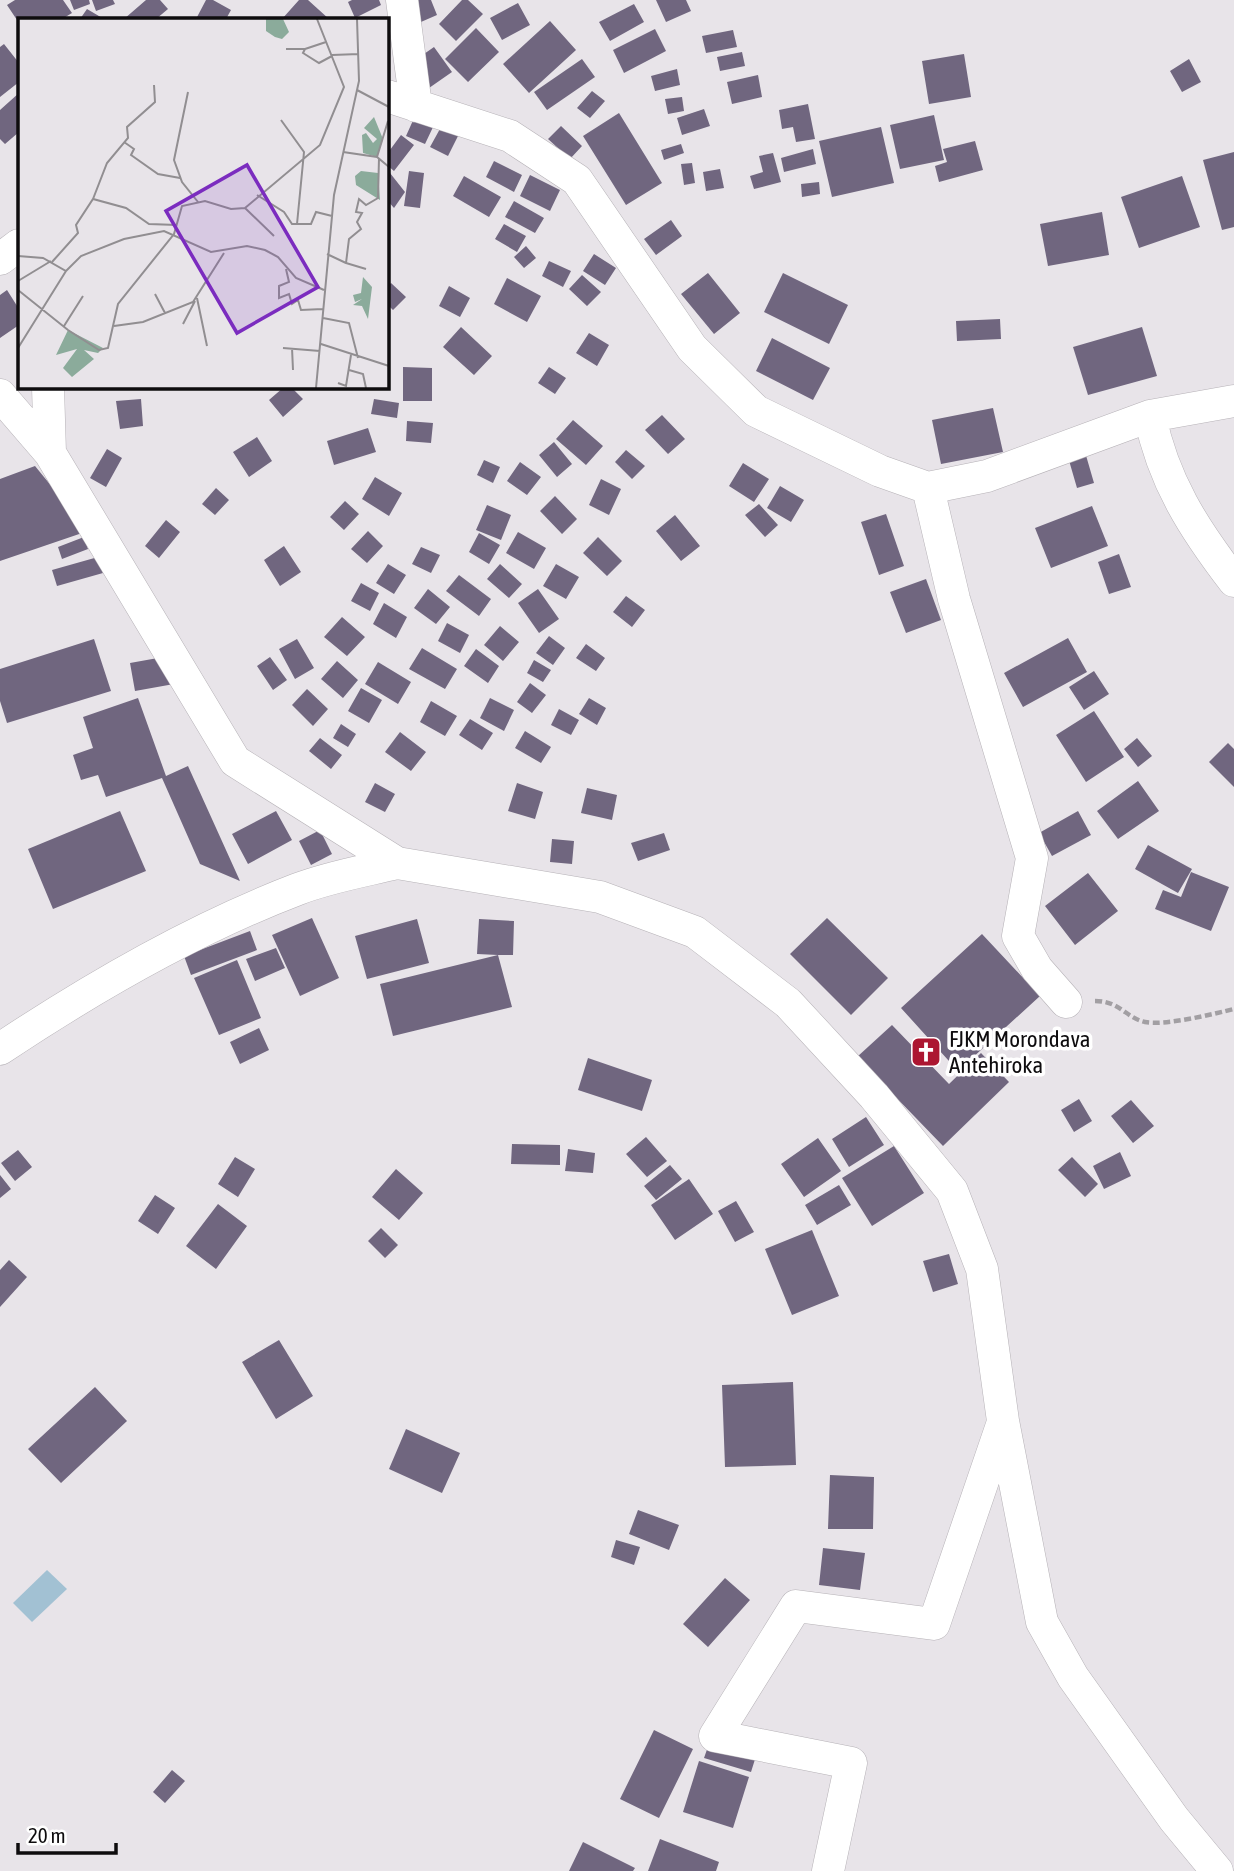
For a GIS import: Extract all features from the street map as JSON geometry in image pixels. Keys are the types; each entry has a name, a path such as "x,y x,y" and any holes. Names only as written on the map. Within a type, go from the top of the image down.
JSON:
{"street":[{"path":"402,0 416,106"},
{"path":"388,96 510,135 577,180 692,348 756,411 830,450 928,488 987,476 1150,416 1234,401"},
{"path":"0,231 18,233"},
{"path":"0,259 18,246"},
{"path":"48,388 50,453"},
{"path":"0,395 50,453 235,761 397,863 600,897 695,932 788,1003 874,1096 952,1191 982,1269 1003,1421 1042,1622 1073,1677 1174,1819 1217,1871"},
{"path":"1150,416 1157,452 1196,532 1234,581"},
{"path":"928,488 954,599 1032,858 1018,936 1037,969 1066,1002"},
{"path":"0,1049 64,1007 213,925 300,888 397,863"},
{"path":"828,1871 850,1763 715,1735 796,1606 934,1624 1003,1421"}],"path":[{"path":"1066,1002 1110,1001 1145,1022 1200,1017 1234,1009"}],"water":[{"path":"47,1570 67,1589 32,1622 13,1603"}],"building":[{"path":"15,0 63,0 72,13 64,18 18,18 18,22 7,5"},
{"path":"70,0 89,0 90,4 74,10"},
{"path":"92,0 113,0 115,4 96,11"},
{"path":"146,0 160,0 168,9 157,18 125,18"},
{"path":"206,0 213,0 231,10 227,18 197,18"},
{"path":"299,0 308,0 328,18 283,18"},
{"path":"379,0 381,5 355,18 348,2"},
{"path":"403,0 431,0 437,15 414,25"},
{"path":"462,0 468,0 483,14 456,41 439,24"},
{"path":"656,0 686,0 691,11 666,22"},
{"path":"518,3 530,25 502,40 490,18"},
{"path":"634,4 644,22 610,41 599,22"},
{"path":"87,9 102,18 81,18"},
{"path":"550,21 576,50 529,93 503,64"},
{"path":"476,28 499,52 468,82 445,59"},
{"path":"655,29 666,51 624,73 613,50"},
{"path":"733,30 737,47 706,53 702,36"},
{"path":"4,44 18,62 18,83 0,97 0,47"},
{"path":"434,47 452,72 419,95 401,70"},
{"path":"742,52 745,66 720,71 717,57"},
{"path":"964,54 971,97 929,104 922,61"},
{"path":"582,59 595,77 547,110 534,92"},
{"path":"1189,59 1201,82 1182,92 1170,71"},
{"path":"677,69 680,85 655,91 651,76"},
{"path":"758,75 762,97 732,104 727,82"},
{"path":"592,91 605,101 590,118 577,108"},
{"path":"18,94 18,133 5,144 0,139 0,110"},
{"path":"682,97 684,111 668,114 665,99"},
{"path":"808,104 815,139 796,142 793,127 782,129 779,110"},
{"path":"704,109 710,126 682,135 677,118"},
{"path":"619,113 662,183 626,205 583,136"},
{"path":"934,115 944,160 900,169 890,125"},
{"path":"415,116 434,125 425,144 406,136"},
{"path":"561,126 582,146 570,159 548,139"},
{"path":"441,127 458,136 448,156 430,147"},
{"path":"881,127 894,183 832,197 819,141"},
{"path":"401,135 414,145 394,171 388,166 388,153"},
{"path":"975,141 983,170 939,182 935,166 947,162 943,149"},
{"path":"681,144 684,153 664,160 661,150"},
{"path":"813,149 816,164 784,172 781,158"},
{"path":"1234,152 1234,227 1222,230 1203,160"},
{"path":"773,153 781,182 754,189 750,176 763,172 759,156"},
{"path":"494,161 522,175 514,192 486,177"},
{"path":"692,163 695,183 684,185 681,164"},
{"path":"720,169 724,188 706,191 703,172"},
{"path":"409,171 424,173 420,208 404,206"},
{"path":"390,173 405,192 394,208 388,201"},
{"path":"530,175 560,190 550,211 520,196"},
{"path":"464,176 501,197 489,217 453,196"},
{"path":"1182,176 1200,227 1139,248 1121,197"},
{"path":"819,182 820,194 802,197 801,184"},
{"path":"514,201 544,218 535,233 505,217"},
{"path":"1102,212 1109,255 1048,266 1040,224"},
{"path":"671,220 682,236 656,255 644,239"},
{"path":"504,224 526,236 517,252 495,239"},
{"path":"526,246 536,258 524,268 514,257"},
{"path":"594,254 616,268 605,285 583,271"},
{"path":"549,261 571,271 563,287 542,276"},
{"path":"708,273 740,313 714,334 681,294"},
{"path":"783,273 848,305 829,344 764,312"},
{"path":"582,275 601,292 587,306 569,289"},
{"path":"507,278 541,296 527,322 494,304"},
{"path":"391,283 406,297 393,310 388,305 388,286"},
{"path":"449,286 470,298 460,317 439,306"},
{"path":"7,290 18,307 18,326 0,338 0,295"},
{"path":"1000,319 1001,339 957,341 956,321"},
{"path":"461,327 492,356 474,375 443,347"},
{"path":"1142,327 1157,376 1088,395 1073,347"},
{"path":"589,333 609,345 597,366 576,353"},
{"path":"772,338 830,368 813,400 756,371"},
{"path":"403,367 432,368 432,401 403,401"},
{"path":"549,367 566,378 555,394 538,383"},
{"path":"283,388 292,388 303,399 283,417 269,400"},
{"path":"141,399 143,426 120,429 116,401"},
{"path":"374,399 399,403 397,418 371,414"},
{"path":"993,408 1003,452 941,464 932,420"},
{"path":"662,415 685,439 668,454 645,430"},
{"path":"573,420 603,446 586,465 556,439"},
{"path":"407,421 433,423 431,443 406,441"},
{"path":"368,428 376,452 334,465 327,441"},
{"path":"257,437 272,461 249,477 233,452"},
{"path":"554,442 572,464 557,477 539,455"},
{"path":"107,449 122,458 106,487 90,478"},
{"path":"626,450 645,466 632,479 615,462"},
{"path":"1085,452 1094,483 1077,488 1068,457"},
{"path":"484,460 500,467 493,483 477,475"},
{"path":"520,462 541,477 527,495 507,481"},
{"path":"743,463 769,479 754,502 729,486"},
{"path":"35,466 88,531 0,561 0,479"},
{"path":"375,477 402,493 389,516 362,499"},
{"path":"601,479 621,489 609,515 589,505"},
{"path":"780,486 804,500 791,522 767,508"},
{"path":"216,488 229,500 215,515 202,504"},
{"path":"555,496 577,519 562,534 540,511"},
{"path":"345,501 359,514 344,530 330,517"},
{"path":"759,504 778,525 765,537 745,515"},
{"path":"487,505 511,515 501,540 476,530"},
{"path":"1092,506 1108,546 1051,568 1035,528"},
{"path":"886,514 904,566 879,575 861,522"},
{"path":"675,515 700,546 681,561 656,531"},
{"path":"166,520 180,532 159,558 145,546"},
{"path":"368,531 383,546 367,563 351,549"},
{"path":"518,532 546,548 534,569 506,553"},
{"path":"479,533 500,545 489,564 469,552"},
{"path":"84,537 88,549 62,559 58,547"},
{"path":"598,537 622,561 607,576 583,553"},
{"path":"284,546 301,572 280,586 264,560"},
{"path":"421,547 440,555 431,573 412,564"},
{"path":"1119,554 1131,587 1109,594 1098,562"},
{"path":"98,557 103,573 57,586 52,570"},
{"path":"388,564 406,575 394,594 376,583"},
{"path":"500,564 522,584 509,598 487,579"},
{"path":"556,564 579,577 566,599 543,586"},
{"path":"459,575 491,599 479,616 446,591"},
{"path":"926,579 941,620 906,633 890,592"},
{"path":"361,583 379,593 370,611 351,601"},
{"path":"428,589 450,607 436,624 414,608"},
{"path":"538,589 559,619 539,633 518,603"},
{"path":"626,596 645,610 632,627 613,612"},
{"path":"384,603 407,617 396,638 373,624"},
{"path":"342,617 365,637 347,656 324,637"},
{"path":"447,623 469,635 460,653 438,641"},
{"path":"500,626 519,642 503,661 484,645"},
{"path":"549,636 565,648 553,665 536,653"},
{"path":"1068,638 1087,672 1023,707 1004,673"},
{"path":"94,639 111,691 7,723 0,701 0,669"},
{"path":"297,639 314,668 295,679 279,649"},
{"path":"586,644 605,658 596,671 576,658"},
{"path":"422,648 457,669 445,689 409,669"},
{"path":"476,649 499,666 488,683 464,666"},
{"path":"169,656 174,684 135,691 130,663"},
{"path":"270,657 287,680 273,690 257,666"},
{"path":"534,660 551,670 543,682 527,673"},
{"path":"337,661 358,680 343,698 321,679"},
{"path":"378,662 411,682 398,704 365,684"},
{"path":"1094,671 1109,694 1084,710 1069,687"},
{"path":"530,683 546,695 532,713 517,702"},
{"path":"361,688 382,700 369,723 348,711"},
{"path":"307,689 328,709 313,726 292,705"},
{"path":"138,698 166,776 188,766 240,881 200,864 162,778 106,797 98,775 81,780 73,755 93,748 83,717"},
{"path":"490,698 514,710 504,731 480,718"},
{"path":"589,698 606,708 597,725 579,714"},
{"path":"431,701 457,716 445,736 420,722"},
{"path":"559,709 579,720 571,735 551,725"},
{"path":"1094,711 1124,757 1086,782 1056,735"},
{"path":"470,719 493,733 482,750 459,735"},
{"path":"341,724 356,734 348,747 333,738"},
{"path":"525,731 551,747 541,763 515,748"},
{"path":"400,732 426,752 411,771 385,752"},
{"path":"320,738 342,755 331,769 309,751"},
{"path":"1137,738 1152,756 1138,767 1124,749"},
{"path":"1228,743 1234,749 1234,787 1209,762"},
{"path":"1138,781 1159,811 1118,839 1097,811"},
{"path":"375,783 395,794 385,812 365,802"},
{"path":"517,783 543,792 535,819 508,811"},
{"path":"587,788 617,795 612,820 581,813"},
{"path":"120,811 146,871 53,909 28,849"},
{"path":"276,811 292,840 248,864 232,834"},
{"path":"1078,811 1091,835 1052,856 1039,833"},
{"path":"320,830 332,854 311,865 299,841"},
{"path":"664,833 670,850 638,861 631,843"},
{"path":"552,839 574,841 572,864 550,862"},
{"path":"1148,845 1192,869 1178,893 1135,869"},
{"path":"1191,872 1229,887 1211,931 1155,909 1163,890 1181,897"},
{"path":"1088,873 1118,911 1075,945 1045,906"},
{"path":"312,918 339,978 300,996 272,935"},
{"path":"827,918 888,978 851,1015 790,954"},
{"path":"417,919 429,963 367,979 355,936"},
{"path":"479,919 514,921 513,955 477,954"},
{"path":"250,931 257,950 191,975 184,956"},
{"path":"982,934 1040,996 958,1071 901,1008"},
{"path":"276,948 285,968 255,981 246,959"},
{"path":"498,955 512,1007 393,1036 380,984"},
{"path":"237,960 261,1018 219,1035 194,978"},
{"path":"892,1025 949,1084 981,1053 1009,1082 943,1146 857,1057"},
{"path":"259,1028 269,1050 240,1064 230,1042"},
{"path":"588,1058 652,1080 642,1111 578,1090"},
{"path":"1079,1099 1092,1121 1074,1132 1061,1110"},
{"path":"1131,1100 1154,1126 1133,1143 1111,1116"},
{"path":"866,1117 884,1145 849,1167 832,1139"},
{"path":"646,1137 667,1161 647,1177 626,1154"},
{"path":"818,1138 841,1171 804,1197 781,1164"},
{"path":"512,1144 560,1145 560,1165 511,1164"},
{"path":"894,1146 924,1193 872,1226 842,1178"},
{"path":"568,1149 595,1153 593,1173 565,1171"},
{"path":"18,1150 32,1167 15,1181 1,1163"},
{"path":"1120,1152 1131,1176 1104,1189 1093,1166"},
{"path":"235,1157 255,1169 238,1197 218,1184"},
{"path":"1072,1157 1098,1184 1085,1197 1058,1170"},
{"path":"670,1165 682,1179 656,1200 644,1186"},
{"path":"396,1169 423,1193 399,1220 372,1197"},
{"path":"0,1175 11,1189 0,1198"},
{"path":"689,1179 713,1214 675,1240 651,1205"},
{"path":"839,1185 851,1205 817,1225 805,1205"},
{"path":"155,1195 175,1208 158,1234 138,1221"},
{"path":"736,1201 754,1232 735,1242 718,1211"},
{"path":"218,1204 247,1226 216,1269 186,1246"},
{"path":"381,1228 398,1245 385,1258 368,1241"},
{"path":"812,1230 839,1296 792,1315 765,1249"},
{"path":"949,1254 958,1284 933,1292 923,1261"},
{"path":"9,1260 27,1277 0,1307 0,1270"},
{"path":"279,1340 313,1396 276,1419 242,1362"},
{"path":"793,1382 796,1465 725,1467 722,1385"},
{"path":"95,1387 127,1421 61,1483 28,1449"},
{"path":"406,1429 460,1453 442,1493 389,1469"},
{"path":"830,1475 874,1477 873,1529 828,1529"},
{"path":"638,1510 679,1525 669,1550 629,1534"},
{"path":"616,1540 640,1547 634,1565 611,1557"},
{"path":"823,1548 865,1553 860,1590 819,1585"},
{"path":"725,1578 750,1600 708,1647 683,1624"},
{"path":"654,1730 693,1749 659,1818 620,1799"},
{"path":"711,1738 757,1753 751,1772 704,1758"},
{"path":"699,1761 749,1777 733,1828 683,1812"},
{"path":"172,1770 185,1781 165,1803 153,1792"},
{"path":"660,1839 719,1862 716,1871 648,1871"},
{"path":"583,1842 635,1868 633,1871 569,1871"}],"place":[{"name":"FJKM Morondava Antehiroka","path":"926,1052"}]}
